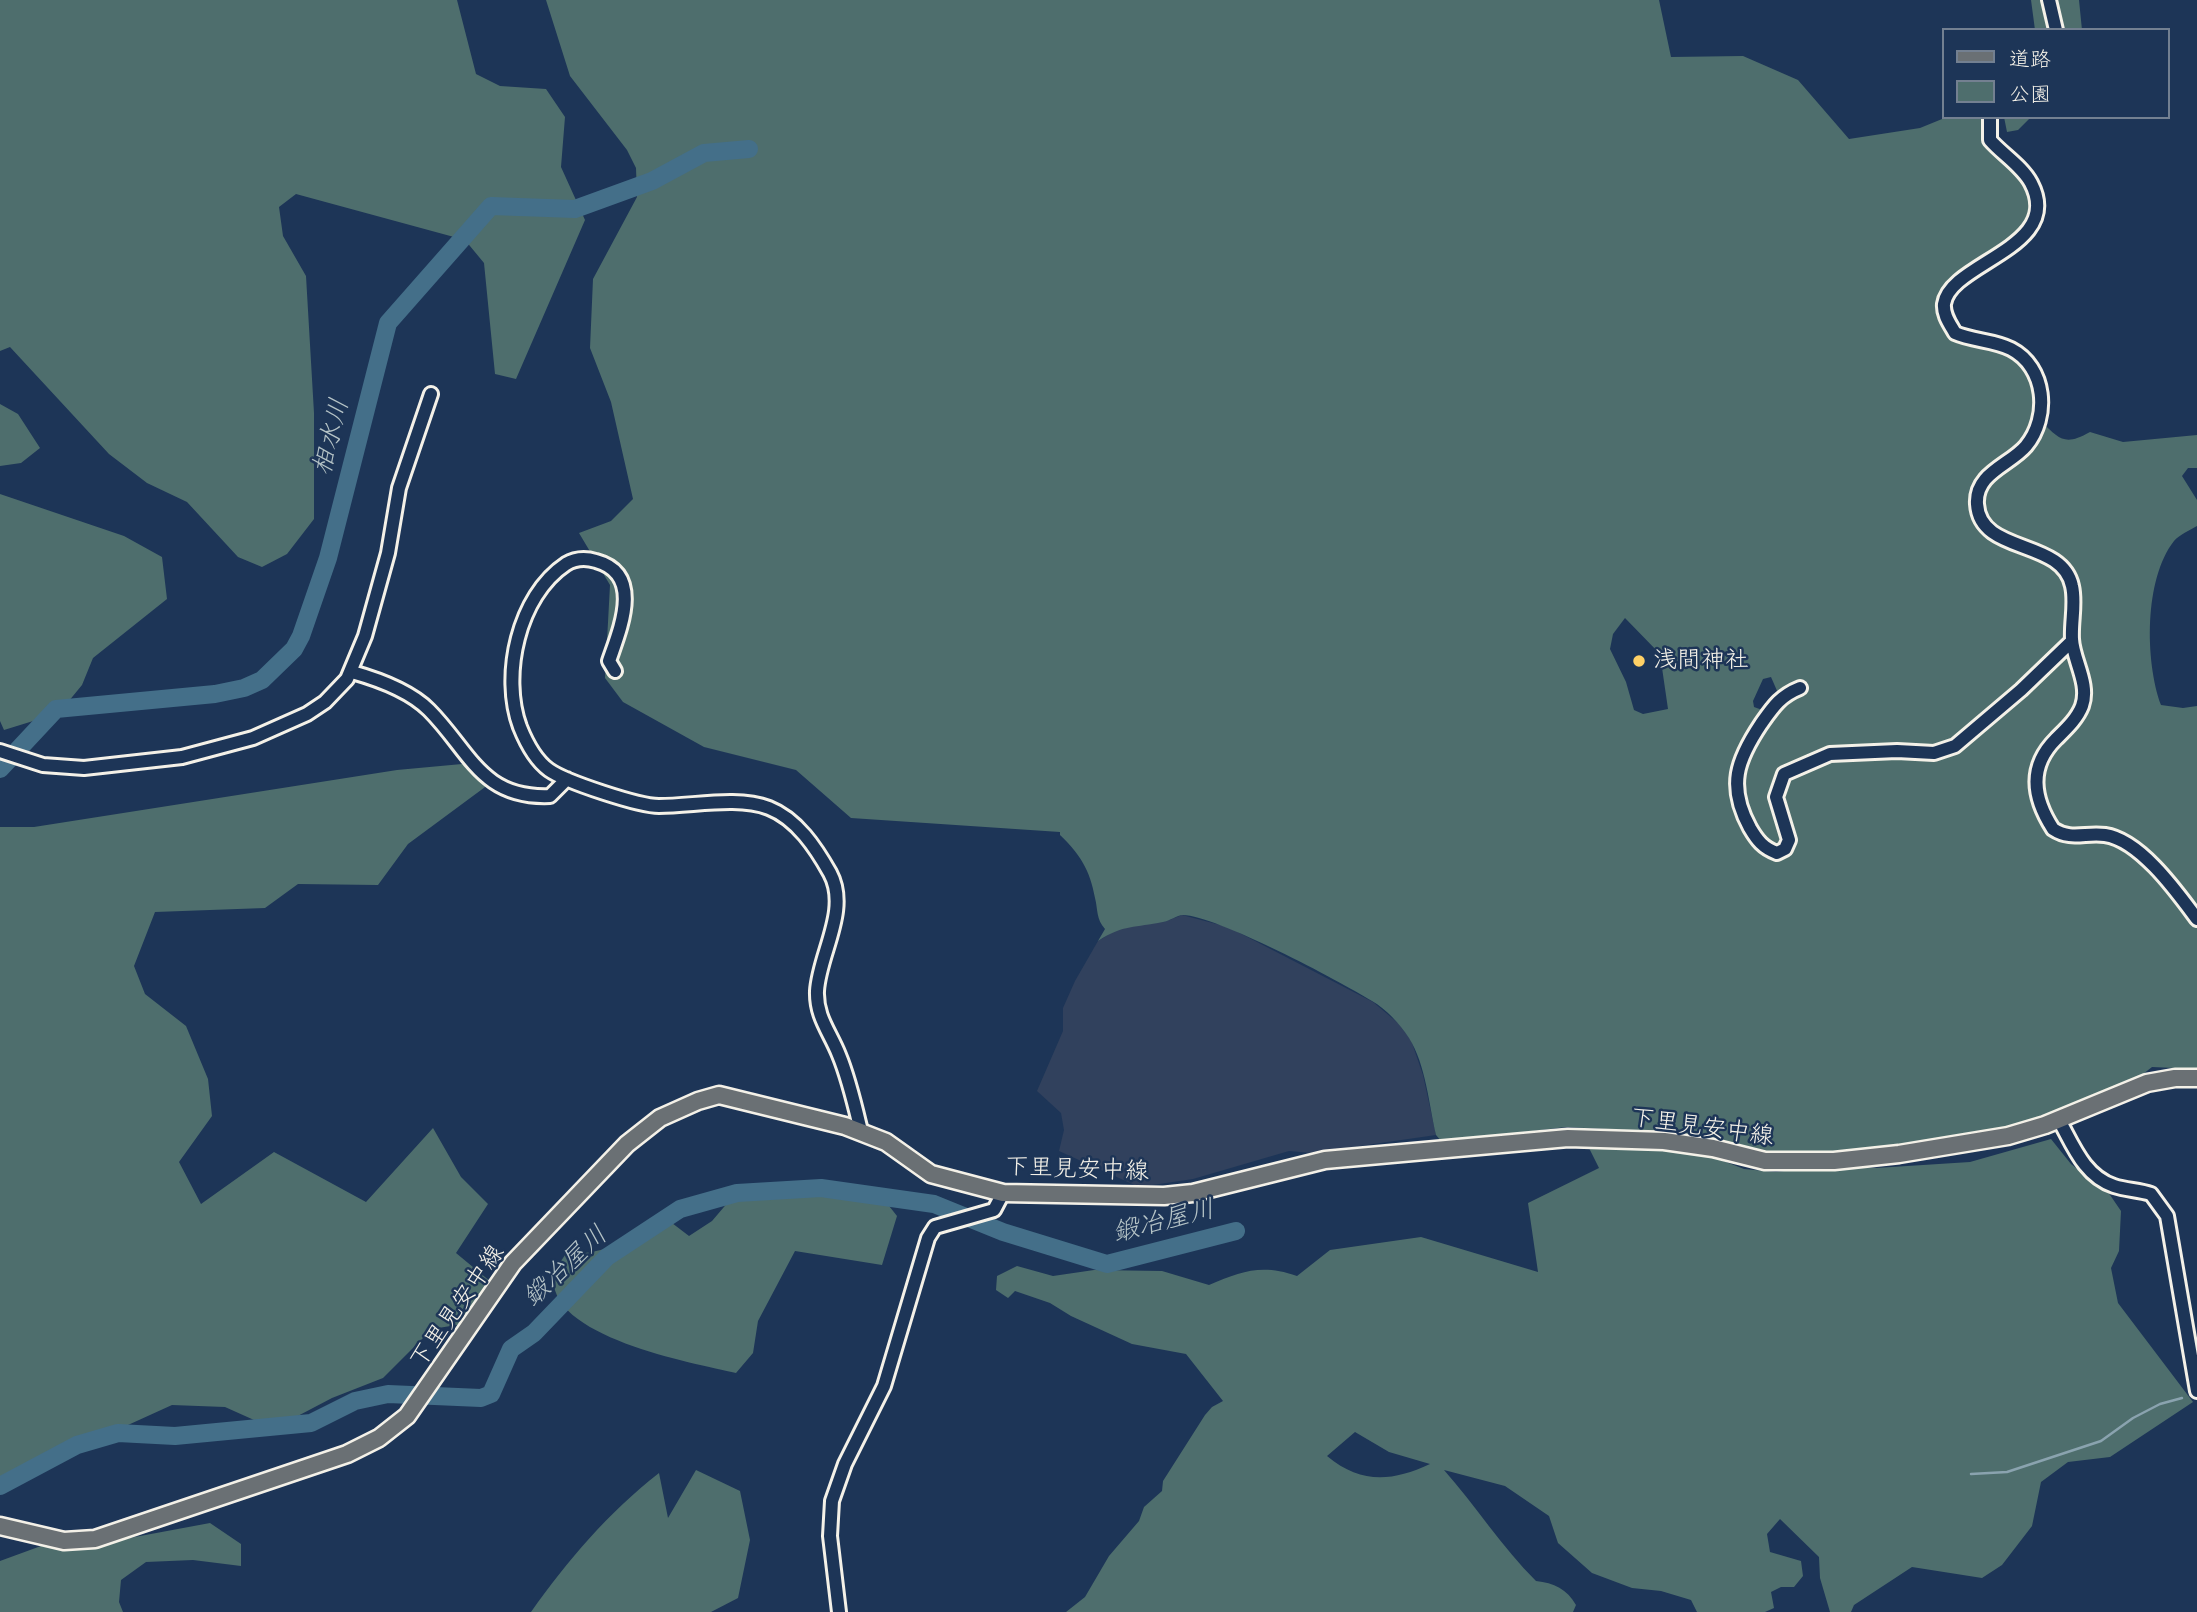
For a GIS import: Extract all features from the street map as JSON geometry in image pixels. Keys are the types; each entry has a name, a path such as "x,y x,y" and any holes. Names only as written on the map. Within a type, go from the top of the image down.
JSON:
{"main road":[{"name":"下里見安中線","path":"0,1526 64,1541 95,1539 347,1454 394,1427 433,1382 513,1263 627,1144 660,1118 698,1101 719,1096 861,1131 886,1142 931,1174 1003,1193 1164,1196 1193,1193 1325,1160 1568,1138 1664,1141 1713,1148 1765,1161 1834,1161 1899,1154 2008,1136 2059,1120 2147,1083 2175,1077 2197,1078"}],"street":[{"path":"2049,0 2056,28"},
{"path":"1990,119 1990,140 2031,182 2035,194 2033,218 2015,243 1956,283 1944,302 1945,314 1955,333 2014,350 2036,375 2041,390 2041,407 2033,436 2021,450 1989,474 1978,494 1977,505 1991,529 2015,544 2050,557 2066,573 2073,594 2072,640 2085,694 2074,720 2046,748 2037,766 2036,793 2044,815 2053,829 2062,835 2107,835 2122,840 2165,878 2197,919"},
{"path":"0,751 43,765 84,768 182,757 253,738 307,715 325,702 352,671 381,583 399,488 431,394"},
{"path":"615,671 609,661 625,615 625,592 619,575 604,563 584,558 566,564 545,586 524,621 512,657 511,692 523,734 537,759 549,771 567,779 654,806 754,803 781,815 796,826 832,876 836,897 817,989 819,1016 839,1054 861,1131"},
{"path":"1800,688 1776,701 1745,748 1737,768 1736,780 1745,818 1760,843 1777,853 1785,849 1789,841 1776,797 1784,775 1830,754 1897,751 1934,753 1955,746 2021,690 2072,640"},
{"path":"352,671 393,688 427,708 469,762 491,781 509,791 533,797 550,796 567,779"},
{"path":"2059,1120 2083,1163 2096,1177 2114,1186 2151,1194 2167,1216 2197,1391"},
{"path":"839,1612 830,1536 832,1501 845,1464 884,1386 928,1238 936,1227 994,1210 1003,1193"}],"shaded area":[{"path":"1182,915 1228,927 1373,1002 1398,1023 1411,1040 1423,1075 1436,1135 1311,1153 1289,1151 1193,1179 1139,1187 1059,1151 1064,1130 1061,1113 1037,1091 1063,1031 1063,1008 1075,981 1098,941 1116,930 1139,923 1164,922"}],"green space":[{"path":"0,0 457,0 476,74 500,86 546,89 565,117 561,167 585,220 516,379 495,374 484,263 465,240 296,194 279,207 283,236 306,276 314,413 314,519 287,554 262,567 238,557 187,502 147,483 109,454 10,347 0,351"},
{"path":"546,0 1659,0 1671,57 1743,56 1798,80 1849,139 1920,128 1942,119 1988,119 1986,129 2033,194 2031,217 2025,227 1942,302 1954,335 1986,344 2012,357 2030,377 2034,392 2032,424 2028,434 2017,449 1986,470 1976,515 2041,556 2062,576 2070,593 2070,649 2079,700 2069,721 2037,755 2033,766 2034,781 2049,832 2064,841 2102,840 2120,845 2152,871 2197,925 2197,1069 2152,1067 2138,1078 2043,1119 2006,1129 1897,1147 1793,1158 1765,1156 1664,1132 1566,1127 1442,1142 1436,1135 1415,1049 1401,1027 1382,1008 1278,951 1199,918 1181,915 1166,921 1123,929 1098,941 1105,929 1099,918 1090,879 1079,856 1060,832 851,818 796,770 704,747 623,702 605,678 610,585 579,533 611,521 633,499 611,402 590,348 593,279 637,197 636,168 627,150 570,76","holes":["1625,618 1660,654 1668,709 1643,714 1634,710 1626,682 1610,649 1613,634","1771,677 1778,693 1799,687 1765,711 1754,707 1753,701 1763,679"]},
{"path":"2031,0 2079,0 2082,28 2035,28"},
{"path":"2004,119 2029,119 2018,130 2007,132"},
{"path":"0,404 18,414 40,448 21,463 0,466"},
{"path":"2041,421 2058,437 2069,440 2090,432 2123,442 2197,435 2197,468 2188,468 2182,476 2197,500 2197,526 2176,539 2164,557 2152,598 2150,644 2161,705 2183,708 2197,706 2197,910 2158,863 2135,842 2109,830 2078,831 2056,826 2039,793 2041,767 2086,705 2076,638 2076,582 1993,526 1982,512 1983,487"},
{"path":"0,494 124,536 162,557 167,599 93,658 82,685 59,713 4,730 0,721"},
{"path":"462,764 500,776 408,844 378,885 298,884 265,908 155,912 134,966 145,994 186,1026 208,1079 212,1116 179,1162 201,1204 274,1152 366,1202 433,1128 461,1177 488,1204 456,1253 491,1282 463,1324 432,1329 383,1378 332,1398 292,1419 254,1420 225,1407 172,1405 117,1430 77,1442 0,1483 0,827 34,827 397,770"},
{"path":"2051,1139 2071,1164 2108,1192 2121,1211 2119,1251 2111,1268 2118,1303 2193,1402 2110,1457 2068,1462 2041,1482 2032,1526 2002,1565 1982,1578 1912,1567 1854,1605 1851,1612 1830,1612 1820,1578 1819,1557 1780,1519 1767,1534 1770,1552 1801,1561 1803,1576 1794,1587 1781,1587 1771,1592 1774,1608 1765,1612 1697,1612 1691,1600 1661,1591 1632,1588 1592,1573 1558,1543 1549,1516 1505,1486 1444,1470 1536,1581 1554,1585 1568,1595 1576,1605 1573,1612 1066,1612 1085,1597 1109,1556 1139,1521 1144,1507 1162,1491 1163,1481 1205,1415 1223,1401 1186,1354 1132,1344 1071,1316 1050,1303 1015,1291 1008,1298 996,1290 997,1276 1017,1266 1053,1276 1094,1270 1162,1271 1209,1285 1252,1271 1273,1270 1297,1276 1330,1250 1421,1237 1538,1272 1528,1203 1599,1168 1587,1144 1663,1145 1703,1153 1744,1169 1776,1172 1832,1165 1876,1168 1970,1162","holes":["1355,1432 1389,1452 1430,1464 1389,1477 1364,1476 1352,1472 1327,1456"]},
{"path":"741,1187 830,1187 882,1197 897,1216 882,1265 795,1251 758,1321 753,1353 736,1373 657,1354 625,1343 572,1315 557,1296 554,1274 565,1255 593,1252 614,1246 655,1219 672,1223 689,1236 712,1221"},
{"path":"696,1470 740,1491 750,1540 738,1598 711,1612 531,1612 590,1538 640,1488 659,1473 668,1518"},
{"path":"210,1523 241,1544 241,1566 193,1560 146,1562 121,1580 119,1602 123,1612 0,1612 0,1561 41,1546 65,1550"}],"waterway":[{"name":"相水川","path":"0,769 56,709 215,694 244,688 262,680 294,649 328,558 388,323 491,206 575,209 652,181 704,153 749,149"},
{"name":"鍛冶屋川","path":"0,1486 77,1445 118,1433 175,1436 311,1423 355,1401 388,1394 481,1398 491,1394 511,1349 534,1333 607,1257 680,1209 737,1193 821,1188 934,1204 1003,1232 1107,1264 1236,1231"},
{"path":"1971,1474 2007,1472 2101,1441 2133,1418 2160,1404 2182,1398"}],"place":[{"name":"浅間神社","path":"1639,661"}]}
